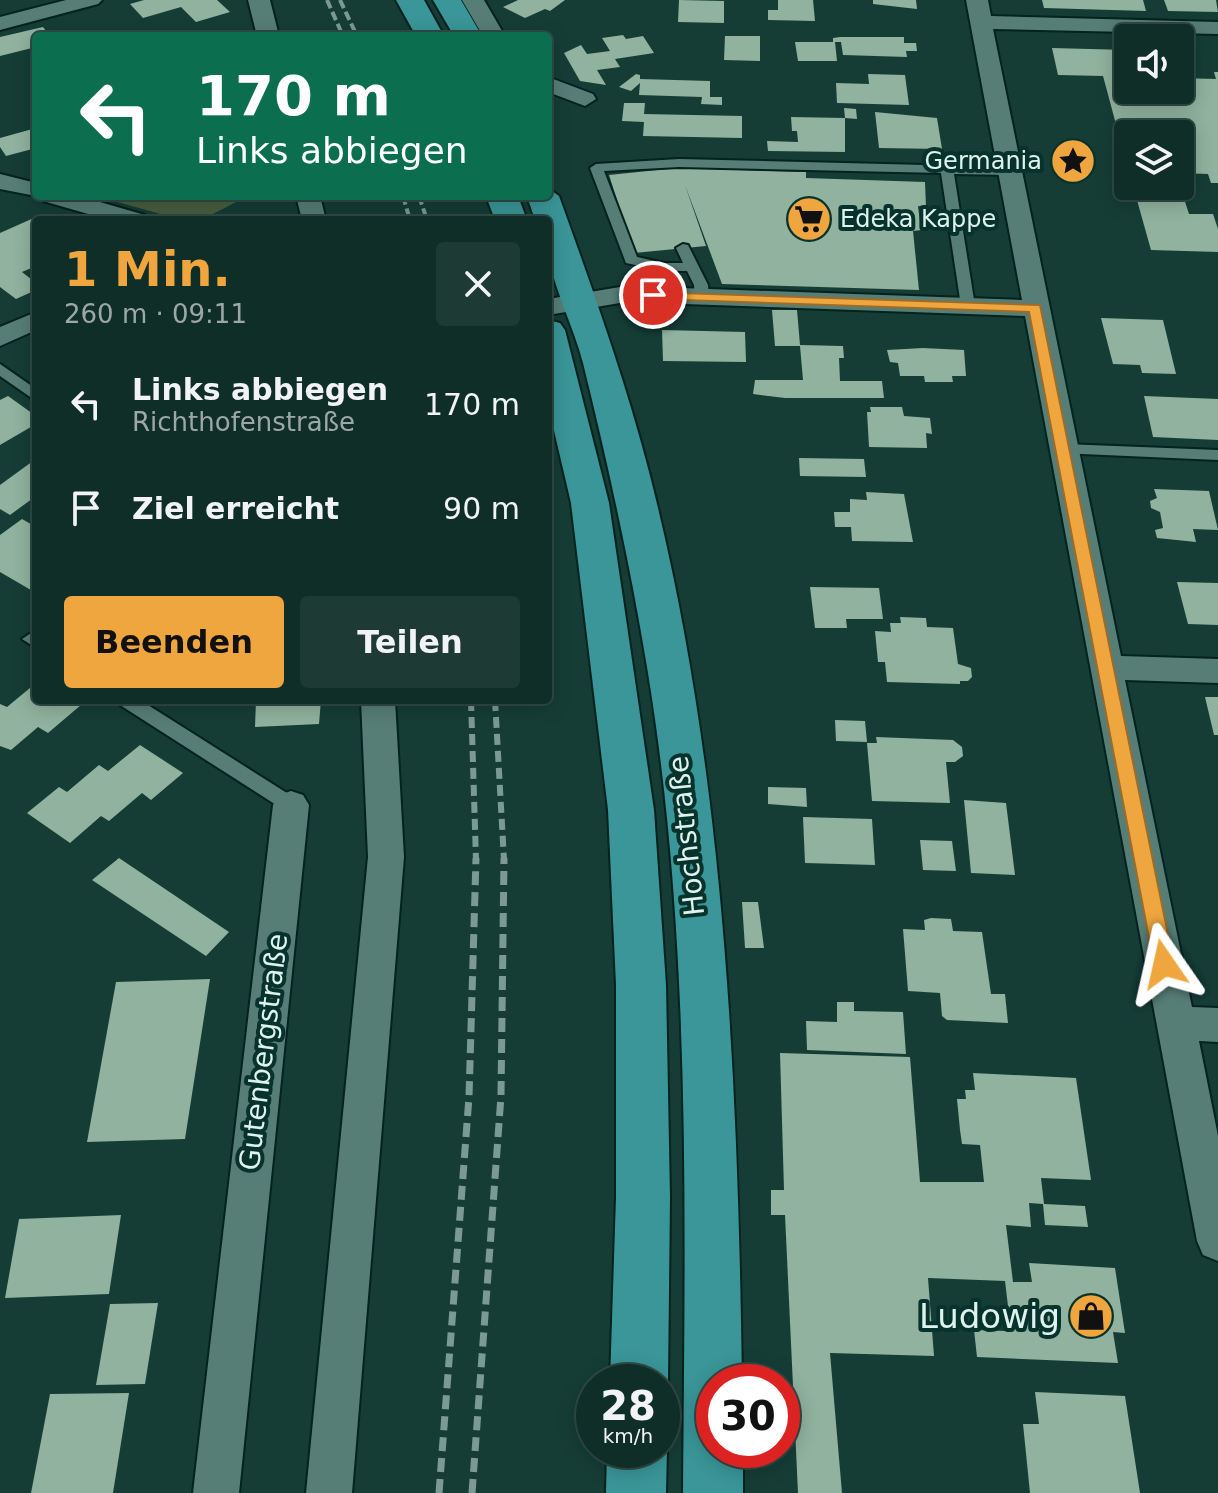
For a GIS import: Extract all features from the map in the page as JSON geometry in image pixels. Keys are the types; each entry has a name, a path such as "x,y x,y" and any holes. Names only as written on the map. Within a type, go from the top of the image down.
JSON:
{"main road":[{"path":"410,0 428,32"},
{"path":"447,0 466,32"},
{"name":"Hochstraße","path":"552,258 590,503 631,810 641,985 643,1197 639,1364"},
{"name":"Hochstraße","path":"560,313 639,517 664,647 686,819 705,1026 713,1276 713,1493"},
{"path":"636,1493 637,1468"}],"street":[{"path":"0,24 91,0"},
{"path":"259,0 267,32"},
{"path":"473,0 492,32"},
{"path":"1218,28 979,11 1007,171 1218,1241"},
{"path":"552,86 585,99"},
{"path":"0,181 32,190"},
{"path":"66,200 122,216"},
{"path":"560,313 626,294 1035,308"},
{"path":"0,338 32,322"},
{"path":"1106,667 1218,671"},
{"path":"329,1493 386,857 378,704"},
{"name":"Gutenbergstraße","path":"216,1493 291,805"},
{"path":"1176,1023 1218,1025"}],"lane":[{"path":"692,267 664,267 631,260 596,168 1007,171"},
{"path":"947,169 968,306"},
{"path":"683,248 701,285 702,298"},
{"path":"0,369 32,393"},
{"path":"1064,449 1218,455"},
{"name":"Gutenbergstraße","path":"132,704 291,805"}],"green space":[{"path":"110,200 240,200 209,216 168,216"}],"building":[{"path":"144,0 217,0 230,12 196,22 181,7 143,18 130,4"},
{"path":"518,0 565,0 550,11 545,9 525,18 503,7"},
{"path":"679,0 724,1 724,23 678,22"},
{"path":"778,0 813,0 815,21 768,20 768,10 778,10"},
{"path":"873,0 916,0 917,9 873,4"},
{"path":"1042,0 1143,0 1146,11 1044,8"},
{"path":"1164,0 1216,0 1218,12 1168,11"},
{"path":"43,27 47,32 32,32 32,48 0,56 0,37"},
{"path":"623,35 626,39 643,36 654,53 615,59 620,67 597,70 606,85 580,81 564,53 581,45 587,54 610,51 602,38"},
{"path":"725,36 760,36 760,61 724,60"},
{"path":"904,37 904,43 916,43 917,51 906,51 907,57 843,55 841,42 835,42 837,61 798,61 795,42 833,42 833,38"},
{"path":"1052,48 1114,50 1114,104 1194,104 1194,78 1216,79 1214,72 1218,72 1218,183 1211,183 1208,174 1194,174 1194,120 1115,120 1103,76 1058,75"},
{"path":"636,74 640,75 640,79 710,81 710,97 722,97 722,105 701,104 702,97 639,95 640,83 631,91 619,87"},
{"path":"868,74 905,75 909,105 837,103 836,83 869,84"},
{"path":"624,103 645,103 644,114 742,116 742,138 643,136 644,122 622,121"},
{"path":"844,108 856,109 857,119 845,118"},
{"path":"875,112 937,118 942,149 879,148"},
{"path":"791,117 845,118 845,152 768,151 767,141 798,142 797,131 792,131"},
{"path":"32,129 32,149 6,156 0,147 0,138"},
{"name":"Edeka Kappe","path":"677,168 806,172 806,178 925,182 926,207 918,206 921,230 913,231 919,290 722,284 685,185 706,246 634,253 609,175"},
{"path":"1137,200 1184,200 1189,214 1213,214 1218,229 1218,252 1151,250"},
{"path":"32,219 32,268 22,272 32,280 32,292 16,299 0,287 0,233"},
{"path":"772,310 797,310 800,345 843,346 844,358 839,358 840,381 882,381 884,398 785,398 753,394 755,380 803,380 800,346 775,346"},
{"path":"1101,318 1163,320 1176,374 1142,373 1140,365 1113,364"},
{"path":"662,330 745,332 746,362 663,361"},
{"path":"887,350 964,350 966,376 952,376 953,382 925,382 924,376 900,376 898,363 890,362"},
{"path":"8,396 32,413 32,426 0,445 0,400"},
{"path":"1144,396 1218,399 1218,440 1153,437"},
{"path":"870,407 902,407 904,416 930,418 932,434 926,433 927,448 869,447 867,412 871,412"},
{"path":"799,458 864,459 866,477 800,476"},
{"path":"32,462 32,499 10,515 0,509 0,485"},
{"path":"1154,489 1209,491 1218,530 1193,529 1196,542 1157,538 1155,530 1163,528 1160,512 1151,508 1150,501 1157,498"},
{"path":"866,492 904,494 913,542 852,541 851,527 835,527 834,512 850,512 850,499 867,500"},
{"path":"22,519 32,525 32,591 0,572 0,535"},
{"path":"1177,582 1218,583 1218,625 1188,624"},
{"path":"810,587 879,588 883,619 846,619 847,628 815,628"},
{"path":"900,617 926,618 927,627 953,628 958,664 971,668 972,677 968,681 960,681 960,684 887,682 885,662 878,662 875,631 891,632 890,623 901,623"},
{"path":"32,686 32,704 81,705 48,733 38,727 11,750 0,746 0,704 7,707"},
{"path":"1205,697 1218,697 1218,735 1214,735"},
{"path":"256,704 321,704 319,724 255,727"},
{"path":"835,720 865,721 867,742 836,741"},
{"path":"876,737 953,740 962,747 963,756 955,762 946,762 950,803 872,801 867,743 877,743"},
{"path":"140,745 183,773 151,800 142,793 109,821 101,816 70,843 27,813 59,787 67,792 99,765 108,771"},
{"path":"768,787 806,788 807,807 768,804"},
{"path":"964,800 1006,803 1015,875 971,873"},
{"path":"803,817 872,819 875,865 805,863"},
{"path":"920,840 952,841 956,871 923,870"},
{"path":"119,858 229,932 206,956 92,880"},
{"path":"742,902 758,902 764,948 745,948"},
{"path":"951,919 953,931 982,932 991,994 1005,994 1008,1023 947,1020 942,1016 940,993 908,991 903,929 925,930 924,920"},
{"path":"210,979 185,1139 87,1142 116,982"},
{"path":"837,1002 854,1002 854,1011 903,1012 906,1054 807,1050 806,1021 837,1022"},
{"path":"780,1053 910,1057 920,1182 984,1182 980,1145 962,1144 960,1130 957,1099 966,1099 965,1090 975,1090 973,1073 1076,1078 1091,1180 1041,1178 1044,1204 1085,1206 1088,1227 1045,1225 1043,1204 1029,1203 1031,1227 1006,1225 1013,1282 1032,1282 1029,1263 1115,1268 1125,1333 1113,1332 1118,1363 977,1357 974,1330 1006,1331 1005,1323 1010,1323 1005,1281 928,1278 934,1356 830,1353 842,1493 798,1493 800,1364 792,1364 785,1215 771,1215 771,1190 784,1190"},
{"path":"121,1215 109,1294 5,1298 19,1219"},
{"path":"158,1303 145,1384 96,1385 110,1304"},
{"path":"1035,1392 1125,1396 1140,1493 1030,1493 1023,1424 1039,1424"},
{"path":"129,1393 113,1493 31,1493 50,1394"}],"railway":[{"path":"327,0 341,32"},
{"path":"340,0 355,32"},
{"path":"404,200 409,216"},
{"path":"420,200 426,216"},
{"path":"471,704 476,859"},
{"path":"495,704 504,860"},
{"path":"439,1493 469,1097 476,859"},
{"path":"472,1493 501,1096 504,860"}],"place":[{"name":"Germania","path":"1073,161"},
{"name":"Edeka Kappe","path":"809,219"},
{"name":"Ludowig","path":"1091,1316"}],"route":[{"path":"653,295 1035,308 1164,964"}]}
